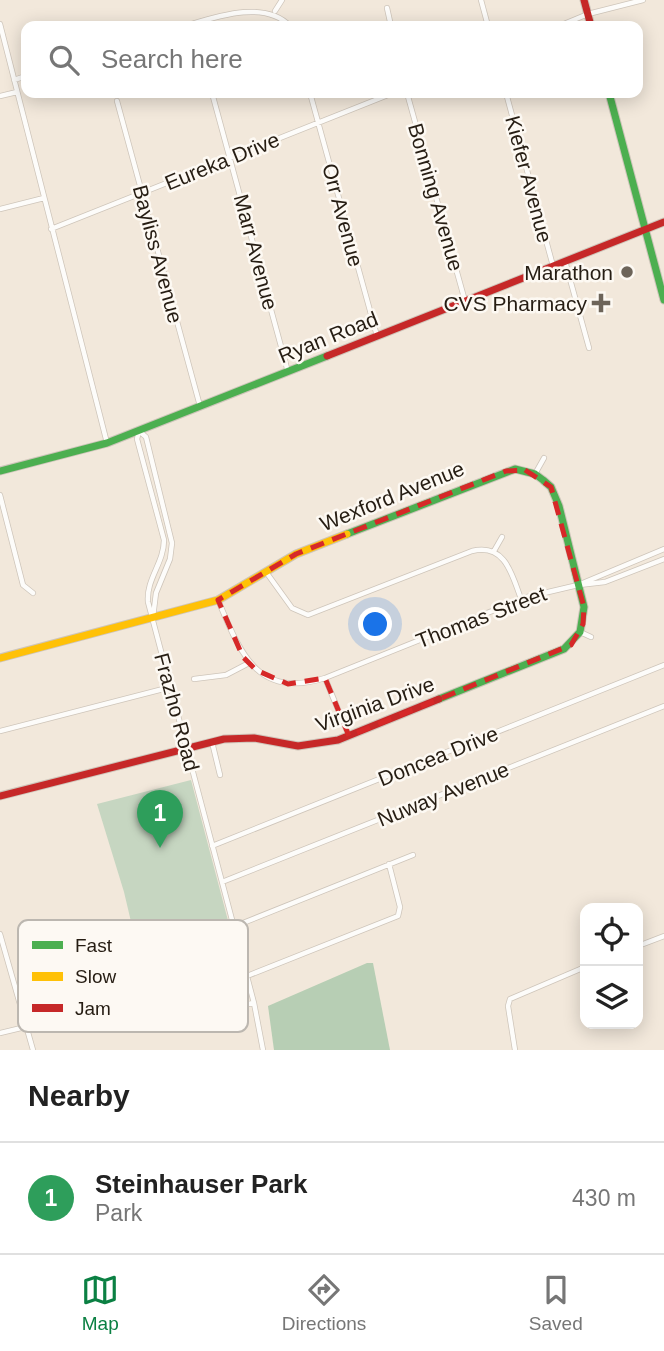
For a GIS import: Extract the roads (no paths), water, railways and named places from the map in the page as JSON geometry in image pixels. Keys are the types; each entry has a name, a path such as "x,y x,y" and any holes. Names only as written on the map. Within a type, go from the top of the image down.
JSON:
{"street":[{"path":"275,11 282,0"},
{"path":"481,0 487,21"},
{"path":"584,0 590,21"},
{"path":"571,21 643,0"},
{"path":"201,21 246,7 263,7 275,11 285,21"},
{"path":"387,8 390,21"},
{"path":"0,24 107,443"},
{"path":"14,80 21,78"},
{"path":"0,96 17,92"},
{"name":"Marr Avenue","path":"213,98 288,372"},
{"name":"Orr Avenue","path":"311,98 377,336"},
{"name":"Eureka Drive","path":"51,229 380,98"},
{"name":"Bonning Avenue","path":"408,98 465,300"},
{"name":"Kiefer Avenue","path":"507,98 553,265"},
{"path":"610,98 664,300"},
{"name":"Bayliss Avenue","path":"117,102 200,407"},
{"path":"0,209 44,198"},
{"name":"Ryan Road","path":"0,471 107,443 139,431 645,227 664,222"},
{"name":"Kiefer Avenue","path":"565,260 589,348"},
{"name":"Frazho Road","path":"153,618 156,593 170,559 173,543 146,437 139,431 137,439 164,540 160,561 148,587 148,602 231,920"},
{"path":"544,458 536,474 555,495 584,607 580,632 591,637"},
{"name":"Wexford Avenue","path":"0,658 218,600 296,554 492,475 515,469 536,474"},
{"path":"0,495 23,585 33,593"},
{"path":"495,551 502,537"},
{"name":"Thomas Street","path":"249,663 264,676 280,683 299,684 325,678 521,599 579,585 664,549"},
{"path":"265,572 292,608 308,615 472,551 495,551 508,565 521,599"},
{"path":"641,558 644,566"},
{"path":"579,585 605,582 664,559"},
{"path":"194,678 226,675 249,663 218,600"},
{"name":"Virginia Drive","path":"0,796 212,742 243,737 288,745 316,746 349,736 559,652 571,645 580,632"},
{"name":"Doncea Drive","path":"212,846 664,665"},
{"path":"325,678 349,736"},
{"path":"0,730 171,687"},
{"name":"Nuway Avenue","path":"222,882 664,706"},
{"path":"212,742 220,775"},
{"path":"248,921 413,855"},
{"path":"248,976 398,916 400,907 389,864"},
{"path":"0,934 18,998"},
{"path":"643,944 664,936"},
{"path":"515,1050 508,1006 510,999 580,969"},
{"name":"Frazho Road","path":"248,980 263,1050"},
{"path":"248,1004 254,1003"},
{"path":"0,1033 18,1028"},
{"path":"28,1032 33,1050"}],"place":[{"name":"Marathon","path":"627,272"},
{"name":"CVS Pharmacy","path":"601,303"},
{"name":"Steinhauser Park","path":"160,848"}]}
